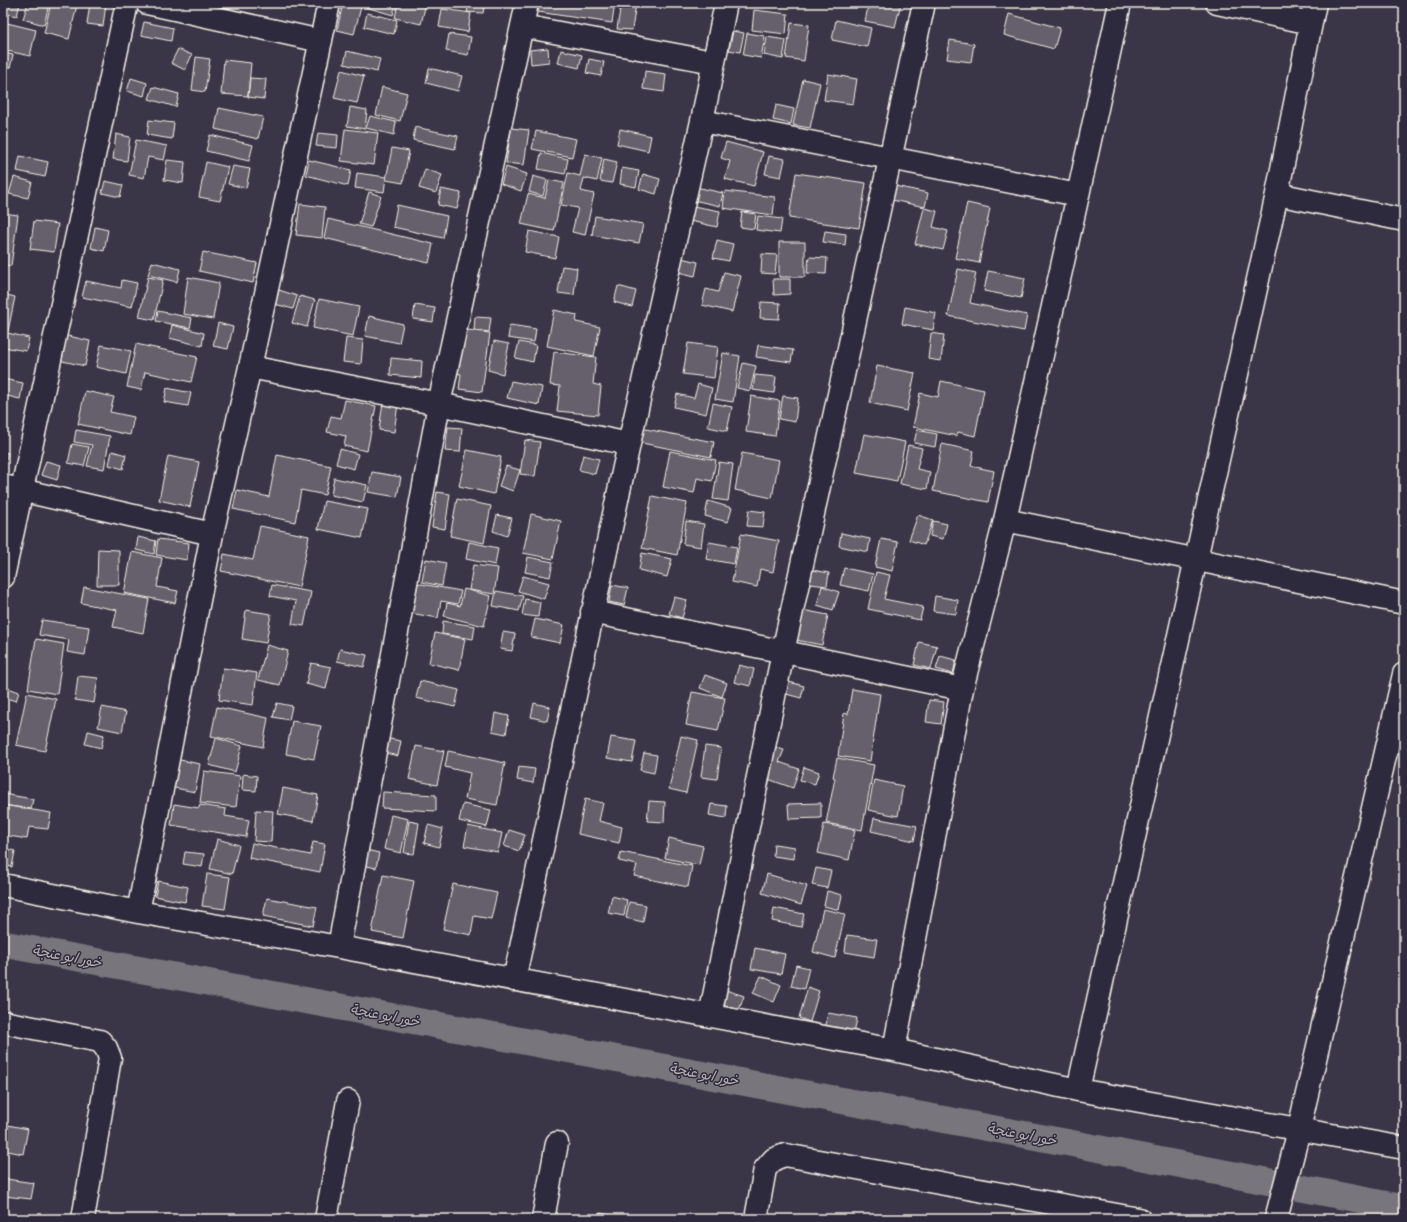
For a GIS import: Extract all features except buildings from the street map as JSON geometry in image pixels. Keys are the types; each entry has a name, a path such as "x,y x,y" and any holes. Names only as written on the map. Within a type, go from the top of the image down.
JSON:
{"street":[{"path":"3,577 13,489 127,3"},
{"path":"147,3 322,41"},
{"path":"138,912 212,534 322,41 329,3"},
{"path":"338,947 439,404 527,3"},
{"path":"514,980 592,612 702,121 726,3"},
{"path":"710,1016 783,652 924,3"},
{"path":"894,1050 962,689 1005,520 1120,3"},
{"path":"1078,1090 1277,194 1313,13 1217,3"},
{"path":"522,26 713,62"},
{"path":"702,121 1078,196"},
{"path":"1277,194 1404,220"},
{"path":"250,367 439,404 629,444"},
{"path":"13,489 212,534"},
{"path":"1005,520 1404,603"},
{"path":"592,612 962,689"},
{"path":"1276,1217 1297,1137 1404,674"},
{"path":"3,885 138,912 338,947 894,1050 1297,1137 1404,1148"},
{"path":"3,1022 100,1041 106,1048 110,1058 83,1219"},
{"path":"326,1219 348,1101"},
{"path":"543,1219 557,1143"},
{"path":"756,1219 765,1169 774,1159 785,1155 1139,1219"}],"waterway":[{"name":"خور ابو عنجة","path":"3,944 1075,1144 1404,1208"}]}
